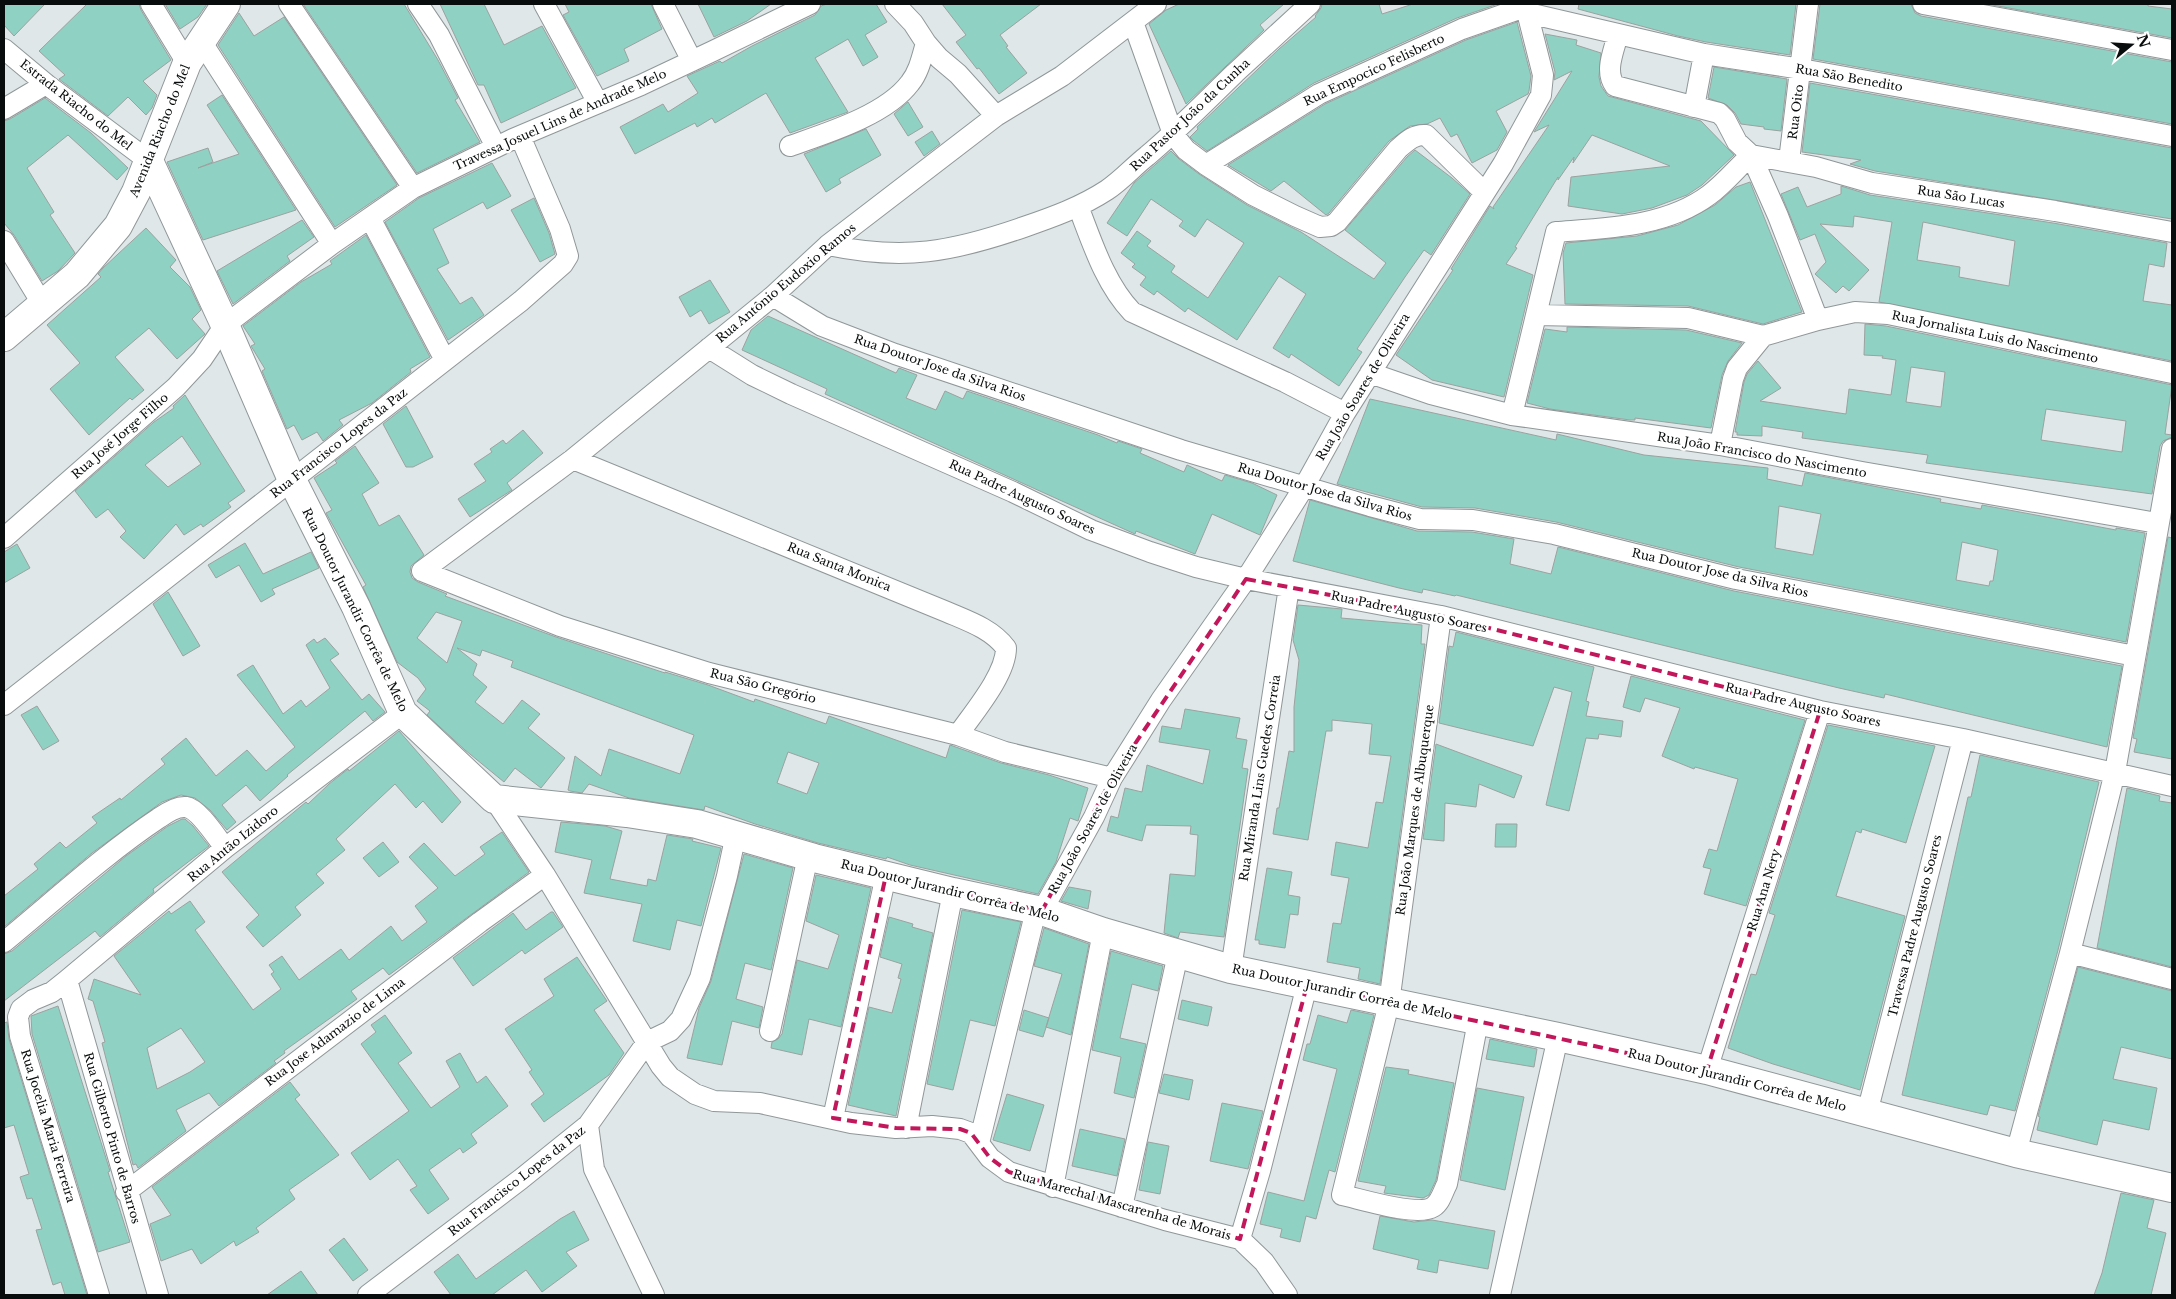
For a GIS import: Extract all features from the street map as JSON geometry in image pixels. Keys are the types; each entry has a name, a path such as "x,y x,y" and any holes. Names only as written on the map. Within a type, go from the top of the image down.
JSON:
{"street":[{"path":"151,4 194,52 332,244"},
{"name":"Avenida Riacho do Mel","path":"4,337 77,275 118,226 136,192 194,52 226,4"},
{"path":"289,4 413,188"},
{"path":"418,4 439,35 496,147"},
{"path":"544,4 598,103"},
{"path":"663,4 692,60"},
{"name":"Travessa Josuel Lins de Andrade Melo","path":"225,326 332,244 413,188 496,147 598,103 810,4"},
{"path":"894,4 913,22 926,43 996,116"},
{"name":"Rua Antônio Eudoxio Ramos","path":"422,571 572,459 773,296 828,245 996,116 1062,76 1156,4"},
{"name":"Rua Pastor João da Cunha","path":"828,245 883,254 910,254 940,250 978,243 1078,206 1108,190 1173,134 1310,4"},
{"name":"Rua Oito","path":"1789,161 1808,4"},
{"path":"1923,4 2172,50"},
{"name":"Rua São Benedito","path":"1526,8 1618,34 1704,54 1801,69 2172,136"},
{"name":"Rua Empocico Felisberto","path":"1206,166 1319,94 1462,29 1526,8"},
{"name":"Rua João Soares de Oliveira","path":"979,1143 1039,911 1094,818 1112,778 1161,700 1246,580 1304,487 1344,413 1503,164 1541,95 1543,75 1526,8"},
{"path":"1133,22 1173,134 1186,150 1206,166 1253,195 1317,226 1325,227 1337,222 1408,140 1418,134 1426,135 1484,192"},
{"path":"1618,34 1609,72 1615,86 1719,113 1725,119 1736,142 1751,155 1781,224 1818,320"},
{"path":"790,146 830,132 886,104 909,84 917,72 926,43"},
{"name":"Estrada Riacho do Mel","path":"4,49 46,84 149,161"},
{"path":"1694,107 1704,54"},
{"path":"4,109 46,84"},
{"name":"Rua Francisco Lopes da Paz","path":"4,705 554,274 568,256 560,229 520,136"},
{"path":"1512,415 1556,232 1632,225 1690,206 1710,194 1751,155"},
{"name":"Rua São Lucas","path":"1751,155 1816,167 1872,183 2055,211 2172,232"},
{"name":"Rua Doutor Jurandir Corrêa de Melo","path":"149,161 225,326 292,480 356,607 403,713 494,799 664,817 736,834 808,856 1039,911 1103,932 1231,969 1707,1070 2016,1153 2172,1188"},
{"path":"1078,206 1101,263 1115,290 1132,312 1285,382 1344,413"},
{"path":"370,218 445,360"},
{"path":"4,241 43,305"},
{"name":"Rua Doutor Jose da Silva Rios","path":"773,296 822,326 895,354 1181,450 1420,519 1473,520 1554,534 1736,579 2135,656"},
{"name":"Rua Jornalista Luis do Nascimento","path":"1763,336 1818,320 1855,312 1888,314 2172,373"},
{"path":"1536,315 1688,318 1763,336 1737,368 1733,379 1720,445"},
{"name":"Rua José Jorge Filho","path":"4,538 176,387 202,359 225,326"},
{"name":"Rua Padre Augusto Soares","path":"708,348 752,375 791,394 1012,492 1091,530 1150,552 1246,580 1441,616 1820,711 1963,739 2172,786"},
{"name":"Rua João Francisco do Nascimento","path":"1370,373 1431,394 1512,415 1720,445 2158,524"},
{"path":"2016,1153 2070,953 2114,772 2172,449"},
{"name":"Rua Santa Monica","path":"572,459 947,612 975,624 1000,640 1006,648 996,679 958,735"},
{"name":"Rua São Gregório","path":"422,571 560,626 709,673 958,735 1005,752 1112,778"},
{"name":"Rua Miranda Lins Guedes Correia","path":"1231,969 1289,587"},
{"name":"Rua João Marques de Albuquerque","path":"1441,616 1389,1003 1342,1194 1413,1210 1435,1206 1447,1184 1478,1021"},
{"name":"Rua Ana Nery","path":"1707,1070 1820,711"},
{"name":"Rua Antão Izidoro","path":"67,980 225,848 403,713"},
{"name":"Travessa Padre Augusto Soares","path":"1867,1113 1963,739"},
{"name":"Rua Marechal Mascarenha de Morais","path":"494,799 545,875 661,1066 670,1077 695,1094 714,1102 760,1103 851,1123 906,1128 932,1126 960,1129 971,1133 990,1158 1009,1172 1053,1187 1240,1240 1264,1262 1287,1295"},
{"path":"4,942 135,836 172,810 180,807 196,812 225,848"},
{"name":"Rua Francisco Lopes da Paz","path":"368,1295 521,1179 588,1125 647,1042 670,1031 681,1019 700,978 728,876 736,834"},
{"path":"770,1031 808,856"},
{"name":"Rua Jose Adamazio de Lima","path":"126,1192 480,922 545,875"},
{"path":"834,1118 886,875"},
{"path":"906,1128 953,892"},
{"path":"1053,1187 1103,932"},
{"path":"2070,953 2172,979"},
{"path":"1122,1207 1178,954"},
{"name":"Rua Gilberto Pinto de Barros","path":"67,980 126,1192 158,1295"},
{"name":"Rua Jocelia Maria Ferreira","path":"67,980 52,992 33,1000 21,1009 18,1017 20,1036 33,1081 99,1295"},
{"path":"1240,1240 1260,1171 1307,985"},
{"path":"1500,1295 1558,1037"},
{"path":"588,1125 594,1169 654,1295"}],"highlighted area":[{"path":"1246,579 1441,616 1820,711 1707,1070 1307,985 1240,1239 1009,1172 990,1158 971,1133 960,1129 896,1128 833,1118 886,875 1042,911 1112,778"}],"building":[{"path":"4,4 45,4 14,36 4,25"},
{"path":"87,4 139,4 171,60 143,81 157,95 152,108 146,115 128,97 108,116 59,79 65,75 39,51"},
{"path":"165,4 207,4 198,17 180,29"},
{"path":"303,4 404,4 438,60 458,98 455,100 480,142 417,173"},
{"path":"440,4 484,4 504,45 542,26 576,88 501,123 484,85 478,85"},
{"path":"565,4 651,4 662,29 624,49 629,61 597,76 563,15 569,12"},
{"path":"698,4 771,4 747,21 714,37"},
{"path":"827,4 876,4 887,22 865,35 878,57 863,66 848,39 815,58 848,112 790,133 766,93 715,123 712,118 697,127 695,123 635,154 620,127 663,104 668,112 698,93 687,76 720,61 722,63 815,15 821,6"},
{"path":"942,4 1041,4 1000,35 1008,46 1006,47 1027,73 999,94 956,42 966,35"},
{"path":"1179,4 1284,4 1260,25 1264,30 1186,104 1149,24 1166,10"},
{"path":"1322,4 1379,4 1382,14 1413,4 1498,4 1457,18 1314,83 1207,151 1194,141 1190,137 1198,129 1197,127 1279,49 1316,17"},
{"path":"1579,4 1796,4 1790,55 1678,36 1578,9"},
{"path":"1820,4 1911,4 1915,13 1921,16 2172,62 2172,124 1813,59"},
{"path":"1987,4 2148,4 2148,6 2172,9 2172,38"},
{"path":"239,13 254,36 284,17 397,185 335,227 218,45"},
{"path":"1517,22 1531,76 1529,91 1528,94 1496,111 1507,132 1497,150 1472,163 1457,134 1451,137 1440,118 1427,124 1410,126 1389,141 1326,215 1284,181 1271,191 1228,165 1325,104 1466,40"},
{"path":"1545,34 1577,40 1576,45 1601,53 1599,77 1601,86 1608,96 1701,121 1734,155 1702,185 1687,195 1652,208 1622,214 1568,206 1571,177 1670,166 1592,135 1573,163 1574,157 1558,180 1558,177 1506,264 1533,275 1504,397 1432,380 1396,355 1453,270 1451,269 1490,206 1494,209 1493,207 1549,125 1534,132 1572,71 1554,80 1555,72"},
{"path":"1714,67 1787,79 1781,131 1741,124 1735,113 1727,105 1708,98"},
{"path":"1810,83 2172,148 2172,219 1875,171 1850,164 1861,160 1802,152"},
{"path":"222,95 296,210 203,240 167,162 208,148 213,162 198,168 239,154 207,105"},
{"path":"45,98 91,133 128,168 117,180 68,135 27,168 54,212 50,215 75,253 58,271 42,281 14,235 4,223 4,121"},
{"path":"908,102 923,127 908,136 894,114"},
{"path":"866,129 881,155 839,179 841,183 826,192 804,154"},
{"path":"932,131 940,144 924,156 915,142"},
{"path":"1415,150 1470,194 1431,255 1424,250 1405,277 1357,349 1362,352 1339,386 1291,354 1289,358 1273,348 1306,294 1279,276 1237,340 1188,308 1185,312 1157,291 1154,295 1140,285 1146,277 1132,267 1135,264 1121,253 1137,231 1151,241 1147,246 1175,266 1171,272 1208,298 1244,243 1207,219 1195,237 1179,226 1183,221 1151,199 1127,236 1107,223 1134,183 1171,151 1199,174 1247,205 1301,232 1374,279 1386,263 1345,230"},
{"path":"492,163 511,196 487,209 483,202 433,229 449,263 437,269 460,304 472,297 484,315 448,340 385,222 419,198"},
{"path":"1750,182 1802,312 1763,324 1688,306 1565,304 1563,253 1566,243 1637,236 1678,225 1715,205 1736,187"},
{"path":"1841,186 1870,195 2053,223 2167,243 2164,267 2149,264 2143,301 2172,305 2172,361 1879,302 1892,222 1854,216 1853,227 1820,224 1869,270 1849,291 1843,286 1836,293 1815,274 1826,262 1815,234 1800,240 1781,194 1798,187 1807,207 1841,194","holes":["1923,222 2015,241 2009,286 1959,277 1960,267 1917,260"]},
{"path":"534,198 549,233 555,254 540,262 511,210"},
{"path":"302,220 314,237 287,256 290,261 233,304 217,271"},
{"path":"146,228 176,260 170,267 190,287 201,310 192,319 205,334 177,359 149,328 115,357 144,390 132,400 130,398 89,435 50,389 80,363 47,325 101,277 98,274 103,268"},
{"path":"366,235 430,357 410,369 411,372 372,403 339,420 343,425 323,441 317,432 302,440 294,425 287,429 262,371 265,369 251,346 255,344 243,326 301,282 332,264 330,261"},
{"path":"710,280 730,312 709,324 701,310 690,317 679,297"},
{"path":"768,316 896,373 899,368 917,375 906,398 936,410 945,391 963,399 967,391 1117,443 1118,441 1142,449 1140,453 1184,472 1187,465 1222,481 1225,475 1252,483 1277,495 1260,535 1212,514 1195,554 1136,531 1135,534 825,394 827,389 742,350 751,330"},
{"path":"1865,324 1886,326 2172,385 2165,434 2172,435 2172,437 2163,441 2160,446 2152,494 1926,463 1928,455 1802,438 1803,432 1762,426 1762,436 1737,435 1737,432 1735,432 1744,382 1747,374 1758,361 1781,388 1760,401 1846,414 1849,389 1891,395 1896,360 1882,358 1883,356 1864,355","holes":["1911,367 1945,372 1941,407 1906,402","2046,409 2126,421 2122,452 2041,440"]},
{"path":"1567,327 1686,330 1742,343 1728,361 1722,375 1711,428 1635,418 1635,420 1630,420 1550,409 1527,403 1545,329 1567,332"},
{"path":"185,395 245,491 228,503 231,507 203,527 201,524 184,535 176,524 144,559 120,537 126,531 108,509 96,518 75,491 154,422 174,408 173,406","holes":["182,436 201,464 168,487 145,465"]},
{"path":"1370,399 1556,440 1557,434 1644,455 1768,468 1767,479 1802,486 1805,473 1941,499 1940,502 1981,509 1982,505 2116,530 2116,528 2145,533 2126,642 1739,567 1556,522 1475,508 1422,507 1337,484","holes":["1779,506 1821,514 1813,555 1775,548","1962,542 1998,550 1993,581 1990,581 1989,586 1956,580"]},
{"path":"406,406 433,457 413,467 406,467 383,424"},
{"path":"523,430 543,453 507,483 512,490 470,517 458,499 486,481 474,464 492,452 490,449 503,440 506,444"},
{"path":"355,446 379,483 362,494 379,526 399,515 424,555 411,566 412,578 447,594 445,596 556,637 665,673 708,685 754,702 755,699 826,724 829,716 946,758 950,745 1001,763 1049,775 1088,788 1078,821 1070,818 1056,862 1038,894 910,865 887,857 886,859 818,843 755,824 705,806 704,810 629,798 589,784 582,793 570,791 568,790 575,756 601,776 609,749 680,774 694,735 511,667 513,661 482,650 480,656 457,648 477,664 473,675 487,687 475,702 503,724 522,700 540,714 528,728 565,758 541,788 515,768 504,782 427,715 430,711 417,701 426,689 418,678 397,662 363,587 366,585 326,513 332,510 314,478 337,463 335,461","holes":["436,612 462,621 447,663 417,638","788,752 819,763 807,794 777,783"]},
{"path":"1310,500 1417,531 1472,532 1514,539 1510,564 1551,574 1558,547 1734,591 2122,666 2107,747 1885,694 1884,698 1839,688 1456,595 1423,589 1422,593 1293,561"},
{"path":"2168,537 2172,538 2172,759 2134,752 2137,739 2133,738"},
{"path":"245,543 263,574 311,552 319,568 272,589 275,594 261,602 239,565 216,578 208,565"},
{"path":"17,544 30,568 4,583 4,552"},
{"path":"168,592 200,646 183,656 153,604"},
{"path":"1298,605 1342,609 1341,618 1422,625 1421,644 1425,644 1380,984 1358,979 1360,968 1327,962 1333,923 1341,924 1349,878 1331,875 1336,842 1368,848 1376,802 1383,803 1391,756 1369,754 1372,724 1332,720 1332,731 1326,731 1308,840 1273,834 1289,751 1294,752 1294,707 1299,660 1293,640"},
{"path":"1456,632 1594,667 1586,701 1589,702 1586,716 1623,721 1621,737 1599,734 1598,739 1586,738 1569,811 1546,805 1572,692 1554,687 1533,746 1439,723 1449,646 1453,647"},
{"path":"325,638 339,654 330,660 362,700 369,694 385,712 373,721 365,711 287,775 260,801 246,785 222,805 236,822 227,830 210,810 195,798 181,795 162,802 92,853 4,927 4,896 38,869 34,864 60,842 66,848 97,823 92,817 120,798 121,800 165,764 161,759 186,738 216,776 247,750 266,771 295,747 237,675 253,665 283,714 301,700 306,707 330,688 306,645 314,639 317,643"},
{"path":"1631,676 1805,720 1746,906 1704,894 1711,869 1703,867 1709,849 1717,851 1738,779 1695,767 1694,769 1662,756 1680,708 1645,698 1640,712 1623,707"},
{"path":"37,706 59,741 43,750 21,715"},
{"path":"1185,709 1240,718 1236,738 1247,740 1242,768 1248,769 1224,937 1180,932 1178,938 1164,933 1170,874 1195,876 1198,835 1190,834 1191,826 1146,825 1142,841 1107,831 1111,816 1118,818 1125,788 1142,792 1147,765 1203,784 1210,750 1159,742 1162,726 1181,729"},
{"path":"1828,725 1935,746 1906,843 1862,829 1861,833 1856,831 1836,896 1905,916 1860,1090 1773,1064 1728,1048 1751,974 1756,975 1775,915 1769,913"},
{"path":"399,731 461,802 442,823 423,801 416,808 395,784 336,839 345,850 316,874 324,883 295,907 301,915 263,947 246,927 259,915 222,872 306,802 308,804 329,784 348,769 349,771"},
{"path":"1436,744 1522,776 1514,798 1479,784 1476,807 1445,803 1444,841 1423,839"},
{"path":"1980,755 2099,782 2058,950 2015,1111 1990,1105 1987,1115 1902,1095 1968,797 1971,797"},
{"path":"2127,788 2160,796 2159,801 2172,803 2172,967 2097,948"},
{"path":"185,819 193,826 209,846 153,889 154,892 100,937 95,931 4,1001 4,954 12,951 126,856 168,826"},
{"path":"561,822 605,826 622,831 610,879 647,886 648,879 656,881 667,835 693,839 692,841 721,848 701,926 677,920 670,950 633,941 642,904 584,893 592,860 555,852"},
{"path":"1496,824 1517,824 1516,847 1495,847"},
{"path":"502,832 529,872 389,975 383,968 351,991 357,999 284,1051 285,1053 274,1061 276,1063 219,1106 209,1093 176,1110 186,1131 138,1168 136,1164 133,1165 102,1043 105,1042 93,1001 88,999 94,979 141,995 114,956 169,911 171,914 190,901 205,922 195,930 253,1010 281,989 271,974 274,972 269,965 282,956 299,980 341,949 349,960 391,926 402,941 427,922 415,906 438,888 409,857 424,843 455,876 485,854 480,847","holes":["181,1028 205,1062 157,1089 147,1048"]},
{"path":"383,842 399,862 379,877 363,858"},
{"path":"744,854 793,868 771,970 745,963 736,999 763,1007 759,1028 732,1021 722,1065 687,1058 699,1008 711,981"},
{"path":"1267,868 1292,872 1288,895 1300,897 1298,915 1290,914 1285,948 1259,944 1259,940 1255,940"},
{"path":"816,875 871,888 841,1027 809,1019 802,1055 771,1048 772,1042 782,1034 797,960 828,969 839,935 806,921"},
{"path":"1069,887 1091,891 1088,909 1061,901"},
{"path":"962,910 1021,922 995,1026 970,1020 953,1090 927,1084"},
{"path":"553,912 563,927 525,954 522,950 473,986 453,958 513,913 526,930"},
{"path":"889,917 913,924 912,927 933,933 896,1116 848,1105 869,1007 892,1013 901,979 898,978 902,964 880,957"},
{"path":"1044,928 1089,944 1071,1035 1046,1027 1062,974 1034,966"},
{"path":"1111,951 1163,966 1158,991 1132,984 1120,1038 1146,1044 1134,1098 1114,1093 1121,1057 1092,1050"},
{"path":"577,957 607,1001 594,1010 624,1053 609,1075 544,1122 531,1104 544,1094 529,1072 532,1070 505,1029 554,996 544,979"},
{"path":"2078,967 2172,991 2172,1059 2121,1047 2113,1079 2157,1088 2149,1130 2103,1120 2097,1145 2037,1130 2040,1117 2038,1116"},
{"path":"1182,1000 1212,1007 1208,1026 1178,1019"},
{"path":"58,1006 110,1171 108,1172 130,1242 98,1252 32,1034 31,1016"},
{"path":"1024,1010 1049,1018 1043,1037 1019,1030"},
{"path":"1351,1010 1374,1015 1335,1172 1329,1170 1316,1219 1306,1216 1300,1242 1280,1237 1282,1229 1260,1224 1268,1192 1304,1201 1337,1069 1303,1060 1307,1044 1310,1044 1318,1015 1347,1023"},
{"path":"385,1015 412,1053 398,1063 431,1108 460,1087 446,1061 460,1053 477,1083 486,1076 508,1106 471,1134 477,1143 463,1153 460,1148 429,1170 449,1199 428,1214 410,1190 417,1186 398,1159 370,1180 351,1153 409,1111 361,1044 376,1032 371,1025"},
{"path":"7,1022 9,1039 87,1295 65,1295 61,1282 53,1285 36,1230 42,1229 32,1198 27,1199 20,1177 29,1174 14,1125 4,1128 4,1023"},
{"path":"1490,1039 1537,1049 1534,1067 1486,1059"},
{"path":"1386,1067 1409,1070 1408,1074 1454,1083 1436,1180 1429,1195 1423,1198 1384,1193 1386,1186 1358,1181"},
{"path":"1164,1074 1193,1080 1189,1100 1159,1093"},
{"path":"290,1082 300,1095 295,1099 339,1155 289,1190 295,1199 256,1228 259,1232 236,1246 234,1241 201,1264 192,1249 161,1261 150,1224 171,1215 152,1187"},
{"path":"1477,1088 1524,1097 1505,1190 1460,1180"},
{"path":"1007,1094 1044,1105 1030,1151 993,1140"},
{"path":"1222,1103 1263,1111 1248,1169 1210,1161"},
{"path":"1080,1129 1125,1139 1117,1176 1072,1166"},
{"path":"1148,1142 1169,1146 1160,1194 1139,1190"},
{"path":"2121,1193 2154,1200 2147,1228 2166,1233 2151,1295 2094,1295 2102,1273"},
{"path":"574,1211 589,1240 566,1252 577,1266 542,1292 526,1270 492,1295 451,1295 434,1272 458,1254 476,1279"},
{"path":"1380,1216 1414,1222 1432,1220 1495,1231 1488,1269 1439,1260 1437,1273 1417,1269 1419,1260 1373,1249"},
{"path":"344,1238 368,1270 353,1281 329,1250"},
{"path":"301,1271 318,1295 267,1295"}]}
